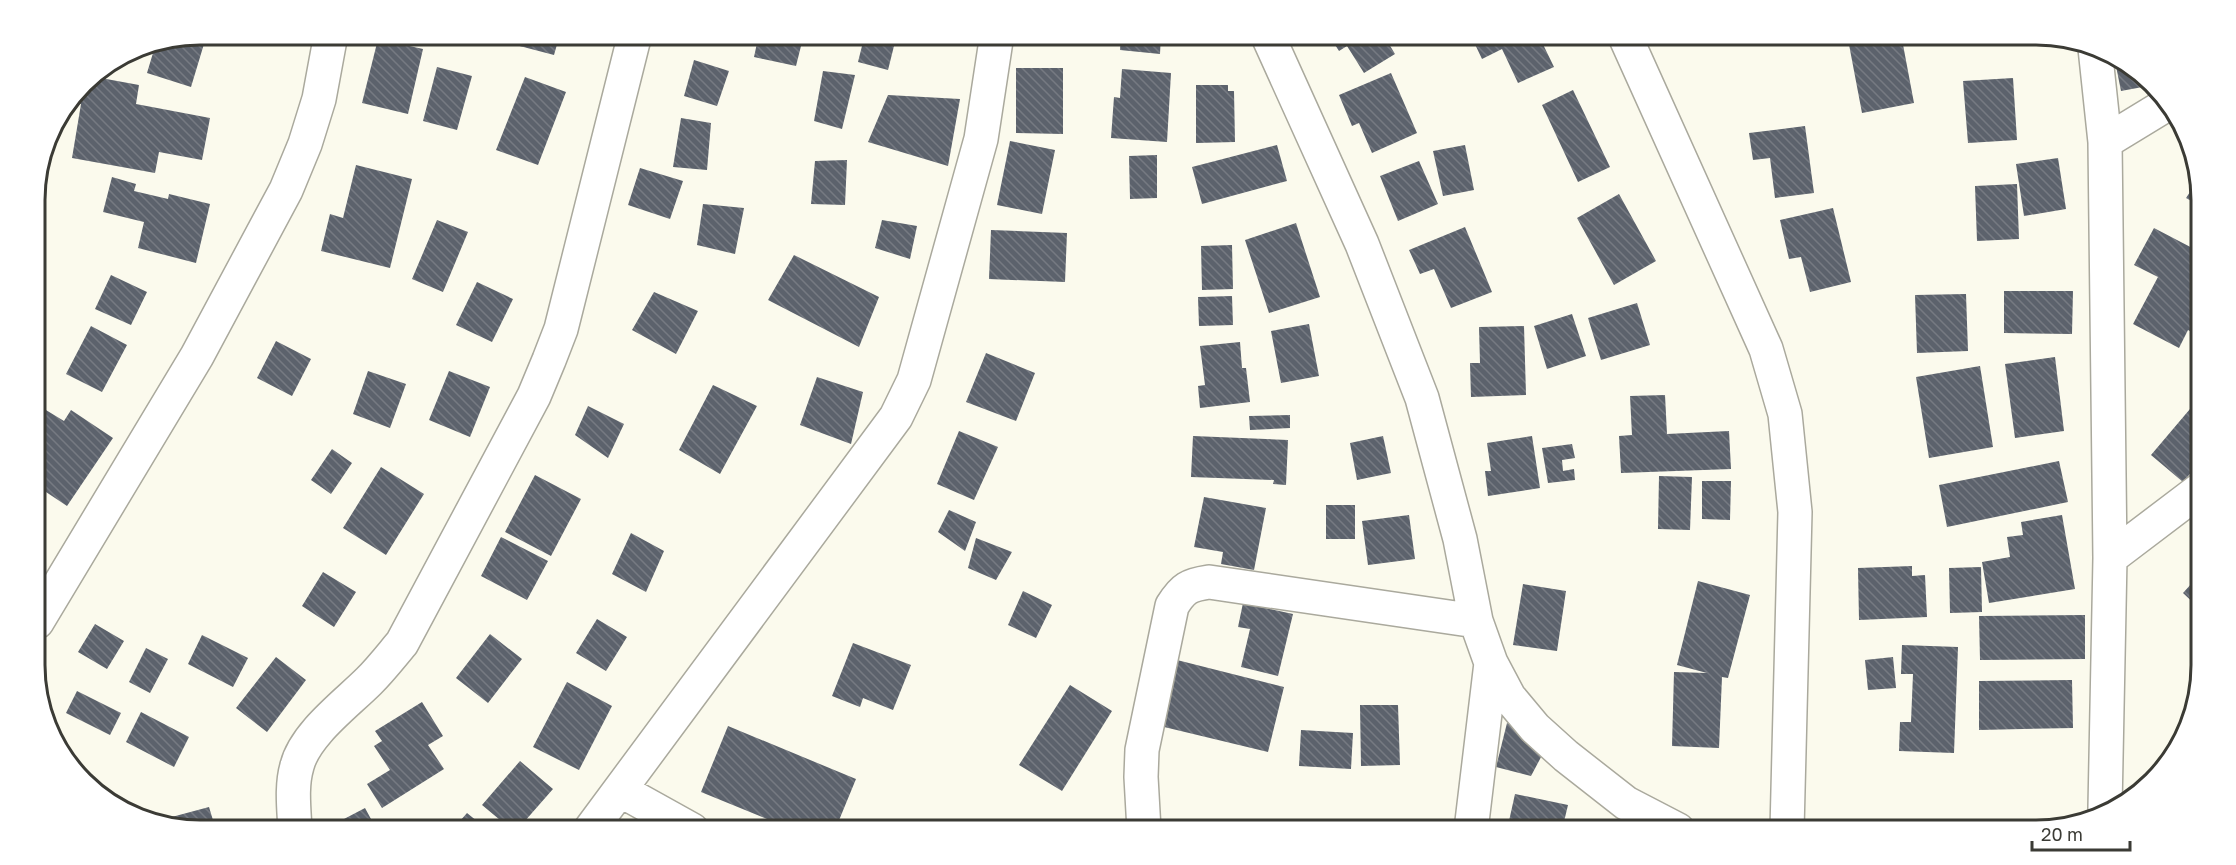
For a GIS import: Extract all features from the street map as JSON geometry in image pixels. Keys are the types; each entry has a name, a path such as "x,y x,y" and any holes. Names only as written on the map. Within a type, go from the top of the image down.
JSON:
{"street":[{"path":"45,609 197,356 286,190 312,121 329,45"},
{"path":"295,820 294,792 297,766 304,749 322,727 386,663 402,643 534,396 561,329 631,45"},
{"path":"598,820 905,402 914,380 981,139 995,45"},
{"path":"1272,45 1362,244 1422,398 1460,539 1476,621 1491,663 1509,697 1535,728 1566,756 1626,803 1659,820"},
{"path":"1629,45 1766,350 1785,414 1795,512 1787,820"},
{"path":"2097,58 2105,142 2110,558 2105,804"},
{"path":"2105,142 2160,108"},
{"path":"2110,558 2191,497"},
{"path":"1143,820 1142,750 1172,606 1180,592 1194,585 1209,582 1476,621"},
{"path":"1472,820 1491,663"},
{"path":"620,790 674,820"}],"building":[{"path":"204,45 191,87 147,73 153,52 180,46"},
{"path":"376,45 405,45 423,49 408,114 362,103"},
{"path":"516,45 557,45 554,55"},
{"path":"757,45 801,45 796,66 754,57"},
{"path":"862,45 894,45 888,70 858,62"},
{"path":"1120,45 1160,45 1160,54 1120,50"},
{"path":"1335,45 1390,45 1395,54 1364,73 1347,46 1339,51"},
{"path":"1475,45 1543,45 1554,67 1518,83 1502,49 1482,59"},
{"path":"1849,45 1903,45 1914,103 1862,113"},
{"path":"694,60 729,71 717,106 684,96"},
{"path":"437,67 472,76 457,130 423,121"},
{"path":"1016,68 1063,68 1063,134 1016,133"},
{"path":"2116,68 2142,87 2121,91"},
{"path":"1122,69 1171,73 1167,142 1111,138 1114,97 1120,98"},
{"path":"823,71 855,75 842,129 814,121"},
{"path":"1391,73 1417,133 1372,153 1359,123 1352,126 1339,95"},
{"path":"525,77 566,92 538,165 496,150"},
{"path":"2013,78 2017,140 1968,143 1963,81"},
{"path":"104,79 139,85 136,104 210,118 202,160 159,152 155,173 72,158 81,104 79,104 83,98"},
{"path":"1196,85 1228,85 1228,91 1234,91 1235,142 1196,143"},
{"path":"1573,90 1610,167 1578,182 1542,105"},
{"path":"888,95 960,99 948,166 868,142"},
{"path":"681,118 711,123 707,170 673,167"},
{"path":"1805,126 1814,193 1775,198 1770,158 1753,160 1749,133"},
{"path":"1010,141 1055,150 1042,214 997,205"},
{"path":"1277,145 1287,181 1202,204 1192,167"},
{"path":"1465,145 1474,190 1443,196 1433,151"},
{"path":"1157,155 1157,198 1130,199 1129,156"},
{"path":"2058,158 2066,209 2024,216 2016,164"},
{"path":"847,160 845,205 811,204 815,161"},
{"path":"1419,161 1438,204 1398,221 1380,176"},
{"path":"356,165 412,179 390,268 321,251 330,214 343,218"},
{"path":"640,168 683,181 670,219 628,205"},
{"path":"112,177 136,184 134,191 168,199 169,194 210,204 196,263 138,248 144,222 103,212"},
{"path":"2017,184 2019,239 1977,241 1975,186"},
{"path":"2191,191 2191,201 2186,198"},
{"path":"1619,194 1656,261 1614,285 1577,218"},
{"path":"703,204 744,208 735,254 697,245"},
{"path":"1833,208 1851,282 1810,292 1801,257 1789,259 1780,220"},
{"path":"437,220 468,232 443,292 412,279"},
{"path":"882,220 917,226 910,259 875,248"},
{"path":"1296,223 1320,297 1269,313 1245,240"},
{"path":"1465,227 1492,292 1451,308 1434,269 1420,274 1409,250"},
{"path":"2154,228 2191,247 2191,332 2188,330 2179,348 2133,324 2158,277 2134,265"},
{"path":"991,230 1067,233 1065,282 989,279"},
{"path":"1232,245 1233,289 1202,290 1201,246"},
{"path":"794,255 879,297 859,347 768,300"},
{"path":"111,275 147,292 131,325 95,309"},
{"path":"477,282 513,299 492,342 456,325"},
{"path":"2004,291 2073,291 2072,334 2004,333"},
{"path":"654,292 698,311 676,354 632,330"},
{"path":"1966,294 1968,351 1917,353 1915,295"},
{"path":"1232,296 1233,325 1199,326 1198,297"},
{"path":"1637,303 1650,345 1601,360 1588,318"},
{"path":"1572,314 1586,356 1547,369 1534,326"},
{"path":"1309,324 1319,376 1281,383 1271,331"},
{"path":"91,326 127,345 102,392 66,374"},
{"path":"1524,326 1526,395 1471,397 1470,363 1480,363 1479,327"},
{"path":"276,341 311,359 292,396 257,378"},
{"path":"1240,342 1242,368 1246,368 1250,402 1200,408 1198,386 1205,385 1200,346"},
{"path":"986,353 1035,373 1016,421 966,402"},
{"path":"2055,357 2064,431 2015,438 2005,364"},
{"path":"1980,366 1993,447 1929,458 1916,377"},
{"path":"368,371 406,384 390,428 353,414"},
{"path":"449,371 490,387 470,437 429,420"},
{"path":"817,377 863,392 851,444 800,425"},
{"path":"713,385 757,406 720,474 679,450"},
{"path":"1665,395 1667,434 1729,431 1731,469 1621,473 1619,436 1632,435 1630,396"},
{"path":"588,406 624,424 608,458 575,435"},
{"path":"2191,408 2191,473 2183,482 2151,455"},
{"path":"45,409 64,421 71,410 113,438 67,506 45,491"},
{"path":"1290,415 1290,428 1250,430 1249,416"},
{"path":"959,431 998,447 974,500 937,484"},
{"path":"1193,436 1288,440 1286,485 1273,484 1274,480 1191,477"},
{"path":"1383,436 1391,473 1357,480 1350,443"},
{"path":"1532,436 1540,488 1488,496 1485,471 1491,471 1487,443"},
{"path":"1572,444 1575,458 1562,460 1563,471 1574,469 1575,480 1548,483 1542,448"},
{"path":"332,449 352,463 331,494 311,480"},
{"path":"2059,461 2068,502 1947,527 1939,485"},
{"path":"381,467 424,494 386,555 343,528"},
{"path":"535,475 581,499 551,556 505,532"},
{"path":"1659,476 1692,477 1690,530 1658,529"},
{"path":"1702,481 1731,481 1730,520 1702,519"},
{"path":"1204,497 1266,508 1254,570 1221,564 1223,552 1194,547"},
{"path":"1326,505 1355,505 1355,539 1326,539"},
{"path":"949,510 976,522 965,551 938,532"},
{"path":"1409,515 1415,559 1368,565 1362,521"},
{"path":"2062,515 2075,589 1989,603 1982,562 2010,557 2007,537 2023,535 2021,522"},
{"path":"631,533 664,551 646,592 612,574"},
{"path":"501,537 548,561 527,600 481,576"},
{"path":"976,538 1012,552 996,580 968,568"},
{"path":"1912,566 1912,576 1925,575 1927,617 1859,620 1858,568"},
{"path":"1981,567 1982,612 1950,613 1949,568"},
{"path":"323,572 356,592 334,627 302,606"},
{"path":"1698,581 1750,595 1728,678 1722,677 1719,748 1672,746 1674,672 1707,673 1677,665"},
{"path":"1523,584 1566,591 1557,651 1513,645"},
{"path":"2191,584 2191,601 2183,593"},
{"path":"1023,591 1052,605 1036,638 1008,625"},
{"path":"1243,603 1293,614 1278,676 1241,667 1250,629 1238,627"},
{"path":"2085,615 2085,659 1980,660 1979,616"},
{"path":"597,619 627,637 606,671 576,653"},
{"path":"95,624 124,641 107,669 78,652"},
{"path":"490,634 522,659 488,703 456,678"},
{"path":"202,635 248,658 233,687 188,664"},
{"path":"853,643 911,665 893,710 863,698 860,707 832,696"},
{"path":"1902,645 1958,647 1954,753 1899,751 1900,722 1911,722 1913,674 1901,674"},
{"path":"146,648 168,659 150,693 129,682"},
{"path":"276,657 306,680 267,732 236,708"},
{"path":"1893,657 1896,688 1868,690 1865,660"},
{"path":"1177,660 1284,687 1268,752 1160,726"},
{"path":"2072,680 2073,728 1979,730 1979,681"},
{"path":"567,682 612,706 579,770 533,747"},
{"path":"1070,685 1112,711 1062,791 1019,765"},
{"path":"77,691 121,713 110,735 66,713"},
{"path":"422,702 443,736 428,745 444,769 382,808 367,784 390,770 374,746 382,741 375,731"},
{"path":"1360,705 1398,705 1400,765 1361,766"},
{"path":"141,712 189,737 174,767 126,742"},
{"path":"1507,723 1548,744 1531,776 1496,767"},
{"path":"728,726 856,779 839,820 770,820 701,792"},
{"path":"1301,730 1353,733 1351,769 1299,766"},
{"path":"520,761 553,789 526,820 500,820 482,805"},
{"path":"1515,794 1568,805 1564,820 1509,820"},
{"path":"209,807 213,820 190,820 171,817"},
{"path":"365,808 372,820 342,820"},
{"path":"467,813 476,820 461,820"}]}
